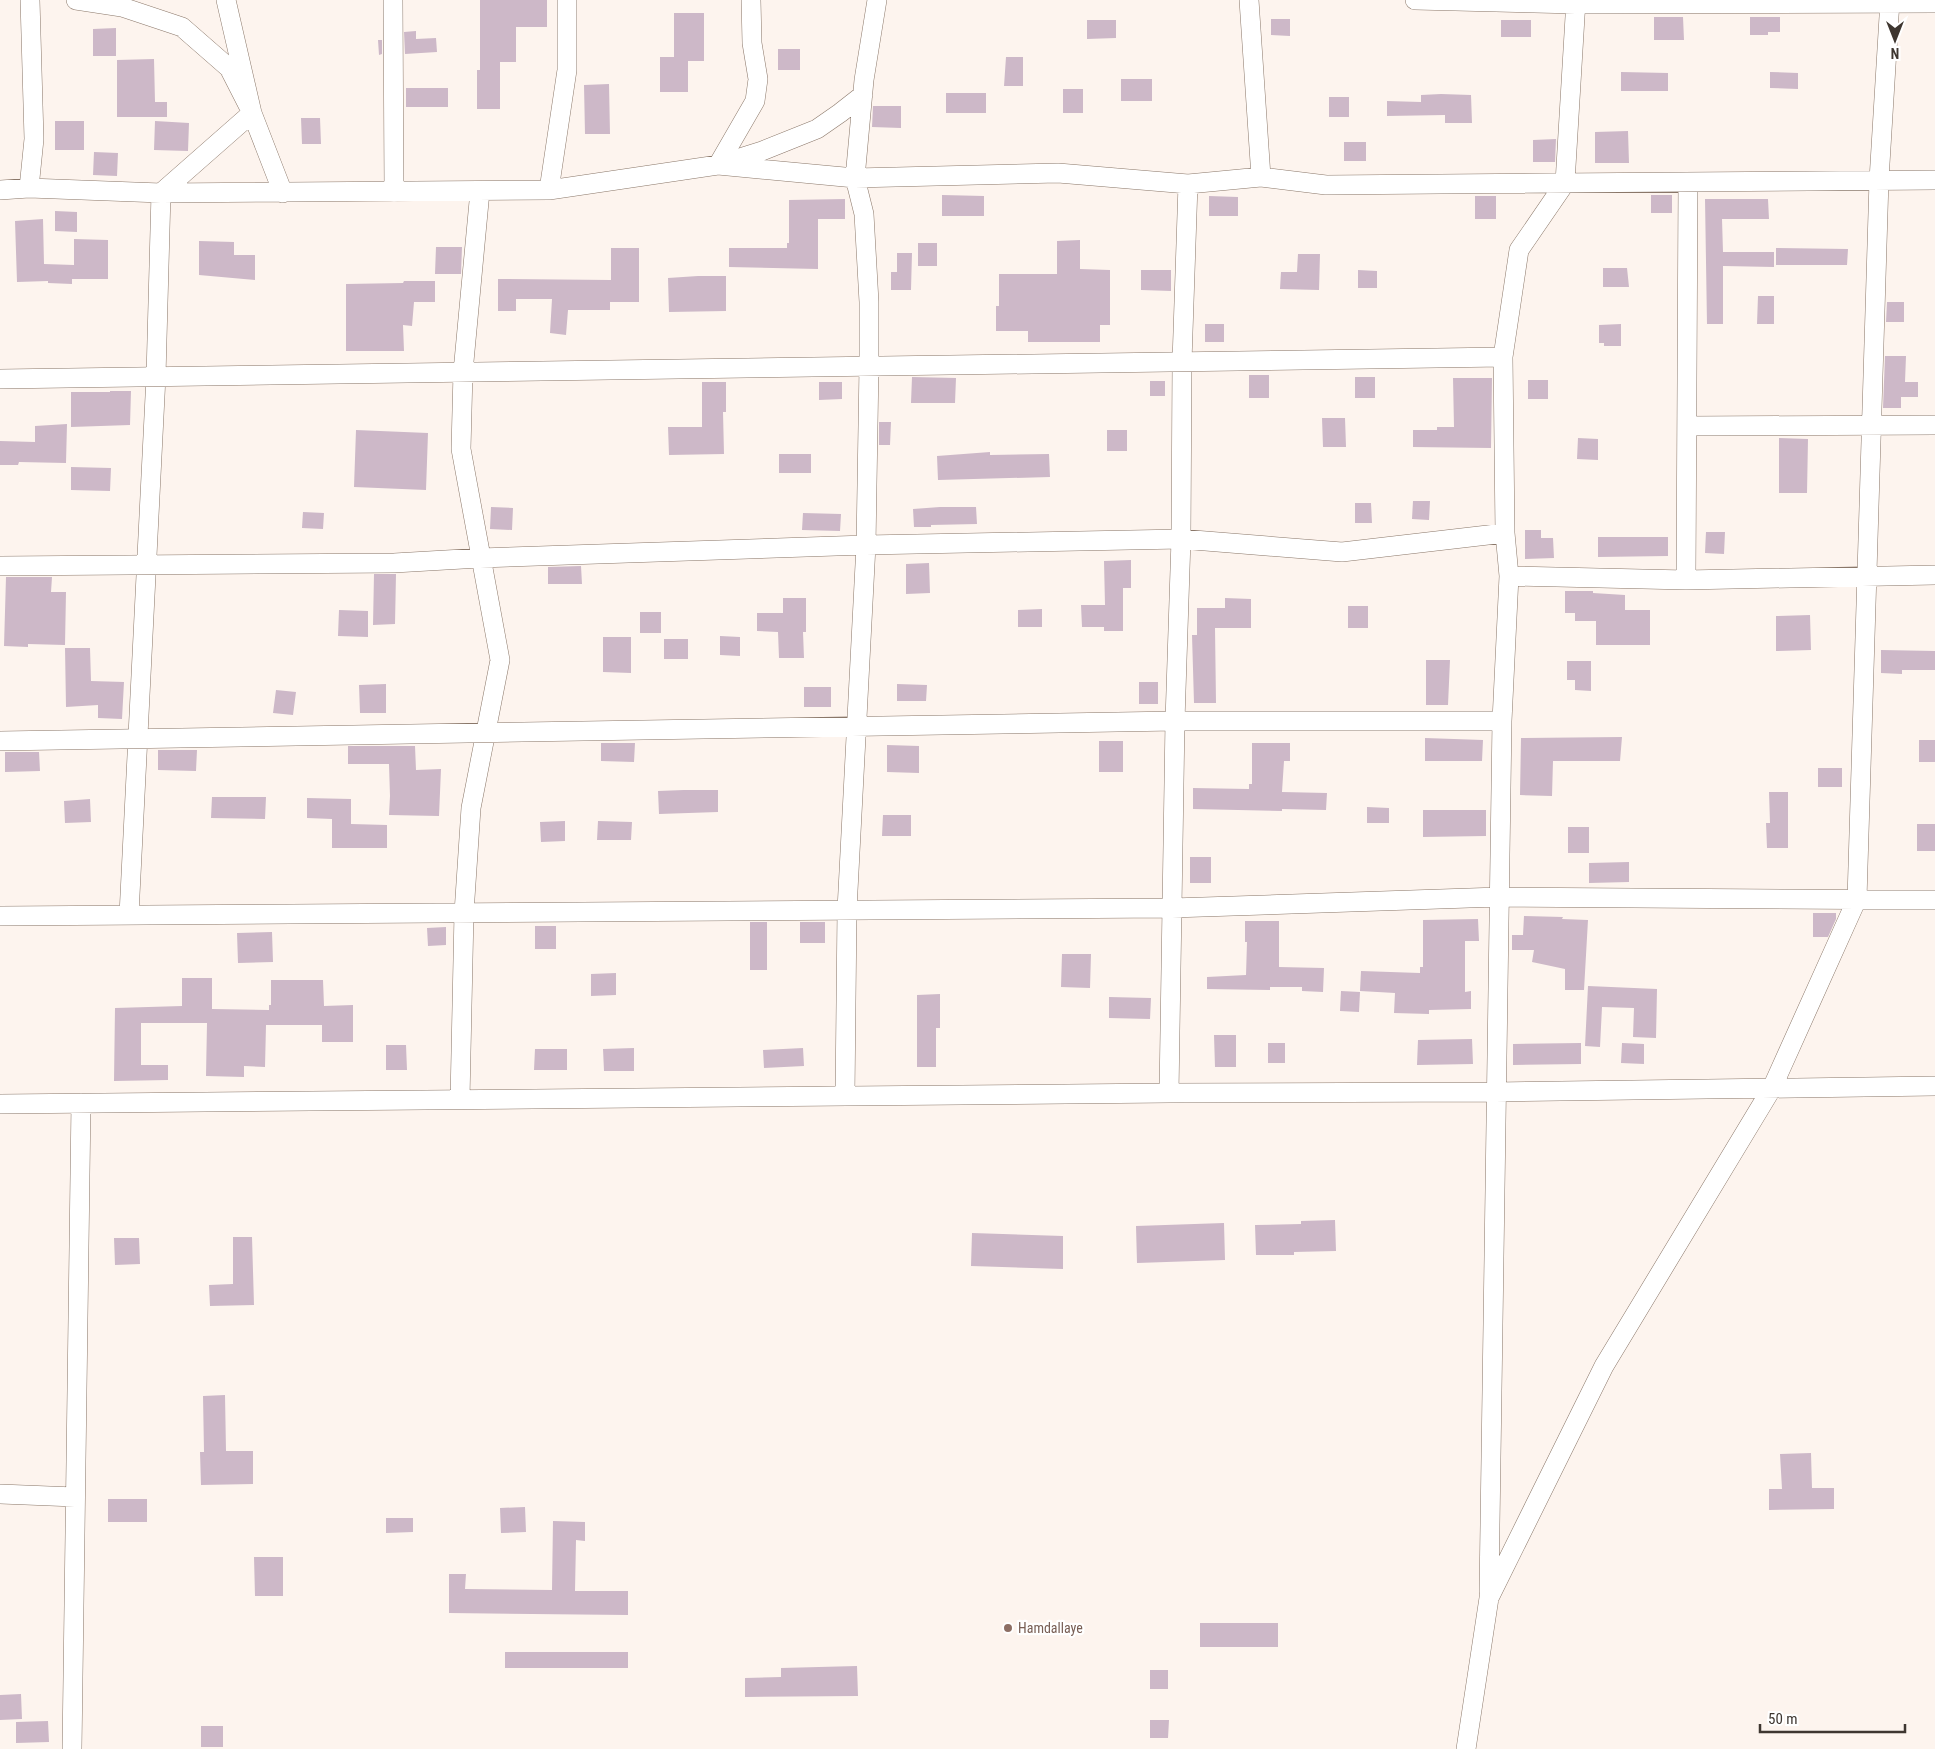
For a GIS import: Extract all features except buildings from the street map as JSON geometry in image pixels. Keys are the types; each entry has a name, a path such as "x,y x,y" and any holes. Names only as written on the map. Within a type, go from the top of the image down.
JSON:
{"street":[{"path":"29,188 34,139 30,0"},
{"path":"76,0 122,8 182,27 229,68 252,113 283,193"},
{"path":"226,0 252,113"},
{"path":"393,0 394,192"},
{"path":"550,190 567,70 567,0"},
{"path":"718,165 755,101 758,79 752,43 751,0"},
{"path":"844,1096 847,910 866,545 869,366 869,302 864,214 855,178 862,95 877,0"},
{"path":"1249,0 1261,176"},
{"path":"1415,0 1935,3"},
{"path":"1466,1749 1489,1598 1502,721 1509,576 1505,533 1503,357 1519,250 1565,183 1576,2"},
{"path":"1489,1598 1604,1366 1772,1088 1857,899 1879,180 1890,2"},
{"path":"0,190 29,188 161,193 550,190 718,165 762,151 817,129 862,95"},
{"path":"129,915 156,376 161,193 252,113"},
{"path":"718,165 855,178 1058,173 1188,184 1261,176 1326,185 1935,180"},
{"path":"1686,580 1688,182"},
{"path":"1169,1093 1175,721 1181,539 1182,362 1188,184"},
{"path":"460,1099 464,913 471,808 500,660 461,449 463,372 480,191"},
{"path":"0,379 1503,357"},
{"path":"1687,426 1935,424"},
{"path":"0,566 394,563 480,558 866,545 1181,539 1342,552 1505,533"},
{"path":"1509,576 1686,580 1935,575"},
{"path":"0,740 1175,721 1502,721"},
{"path":"0,916 1172,908 1499,897 1935,900"},
{"path":"0,1104 1169,1093 1496,1092 1935,1086"},
{"path":"72,1749 81,1103"},
{"path":"0,1494 75,1497"}],"place":[{"name":"Hamdallaye","path":"1008,1628"}]}
